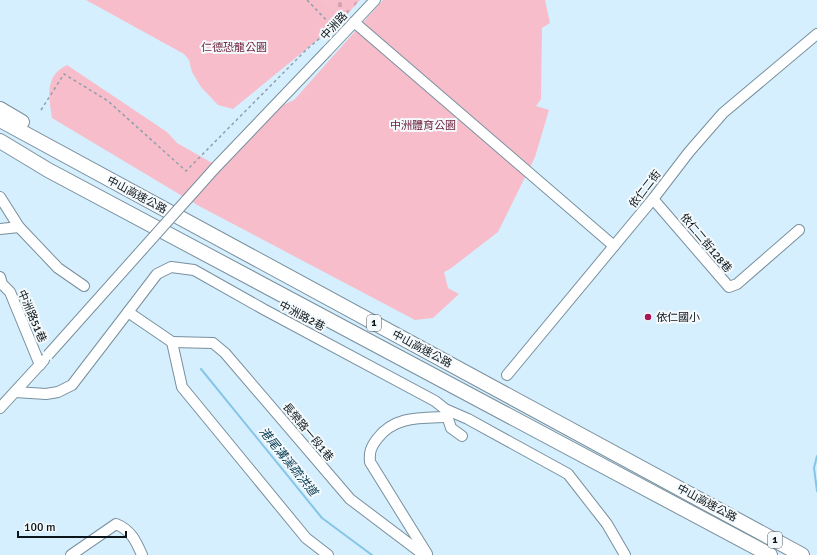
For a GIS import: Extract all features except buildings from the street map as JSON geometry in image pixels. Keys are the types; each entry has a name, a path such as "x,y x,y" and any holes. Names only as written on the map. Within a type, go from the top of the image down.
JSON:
{"highway":[{"path":"0,109 68,151 95,172"},
{"name":"中山高速公路","path":"0,120 802,555"},
{"name":"中山高速公路","path":"0,141 82,188 770,555"},
{"path":"0,152 46,176 82,188"}],"street":[{"name":"中洲路","path":"0,408 216,167 345,33 374,0"},
{"path":"354,22 614,246"},
{"name":"依仁二街","path":"507,375 653,199 689,152 723,113 817,34"},
{"path":"0,197 19,227 58,268 84,286"},
{"name":"依仁二街128巷","path":"653,199 729,287 737,284 799,230"},
{"path":"0,229 19,227"},
{"name":"中洲路2巷","path":"128,312 157,274 171,267 194,270 265,310 435,401 446,413 451,428 462,436"},
{"name":"中洲路51巷","path":"0,277 2,284 10,292 40,365"},
{"path":"15,392 46,394 58,392 72,385 128,312 172,342 182,387 306,538 328,555"},
{"name":"長榮路一段1巷","path":"172,342 213,343 225,353 350,499 424,555"},
{"path":"428,555 370,462 369,453 383,431 399,421 446,413 468,419 568,474 607,524 625,555"},
{"path":"71,555 116,524 125,528 131,534 137,542 142,555"}],"path":[{"path":"307,0 332,27 345,33"},
{"path":"41,110 64,74 108,101 186,171 306,50 332,27"}],"green space":[{"name":"仁德恐龍公園","path":"86,0 324,0 342,20 233,109 218,105 201,87 192,72 189,60 184,54"},
{"path":"324,0 360,0 342,20"},
{"name":"中洲體育公園","path":"383,0 545,0 550,23 542,28 541,99 536,106 549,110 535,157 498,232 444,272 448,288 459,294 433,318 415,320 199,206 52,118 49,95 51,81 60,70 67,65 167,132 177,143 221,168 272,110 294,100"}],"waterway":[{"name":"港尾溝溪疏洪道","path":"201,369 322,518 372,555"},
{"path":"817,456 814,468 817,491"}],"place":[{"name":"依仁國小","path":"648,317"}]}
